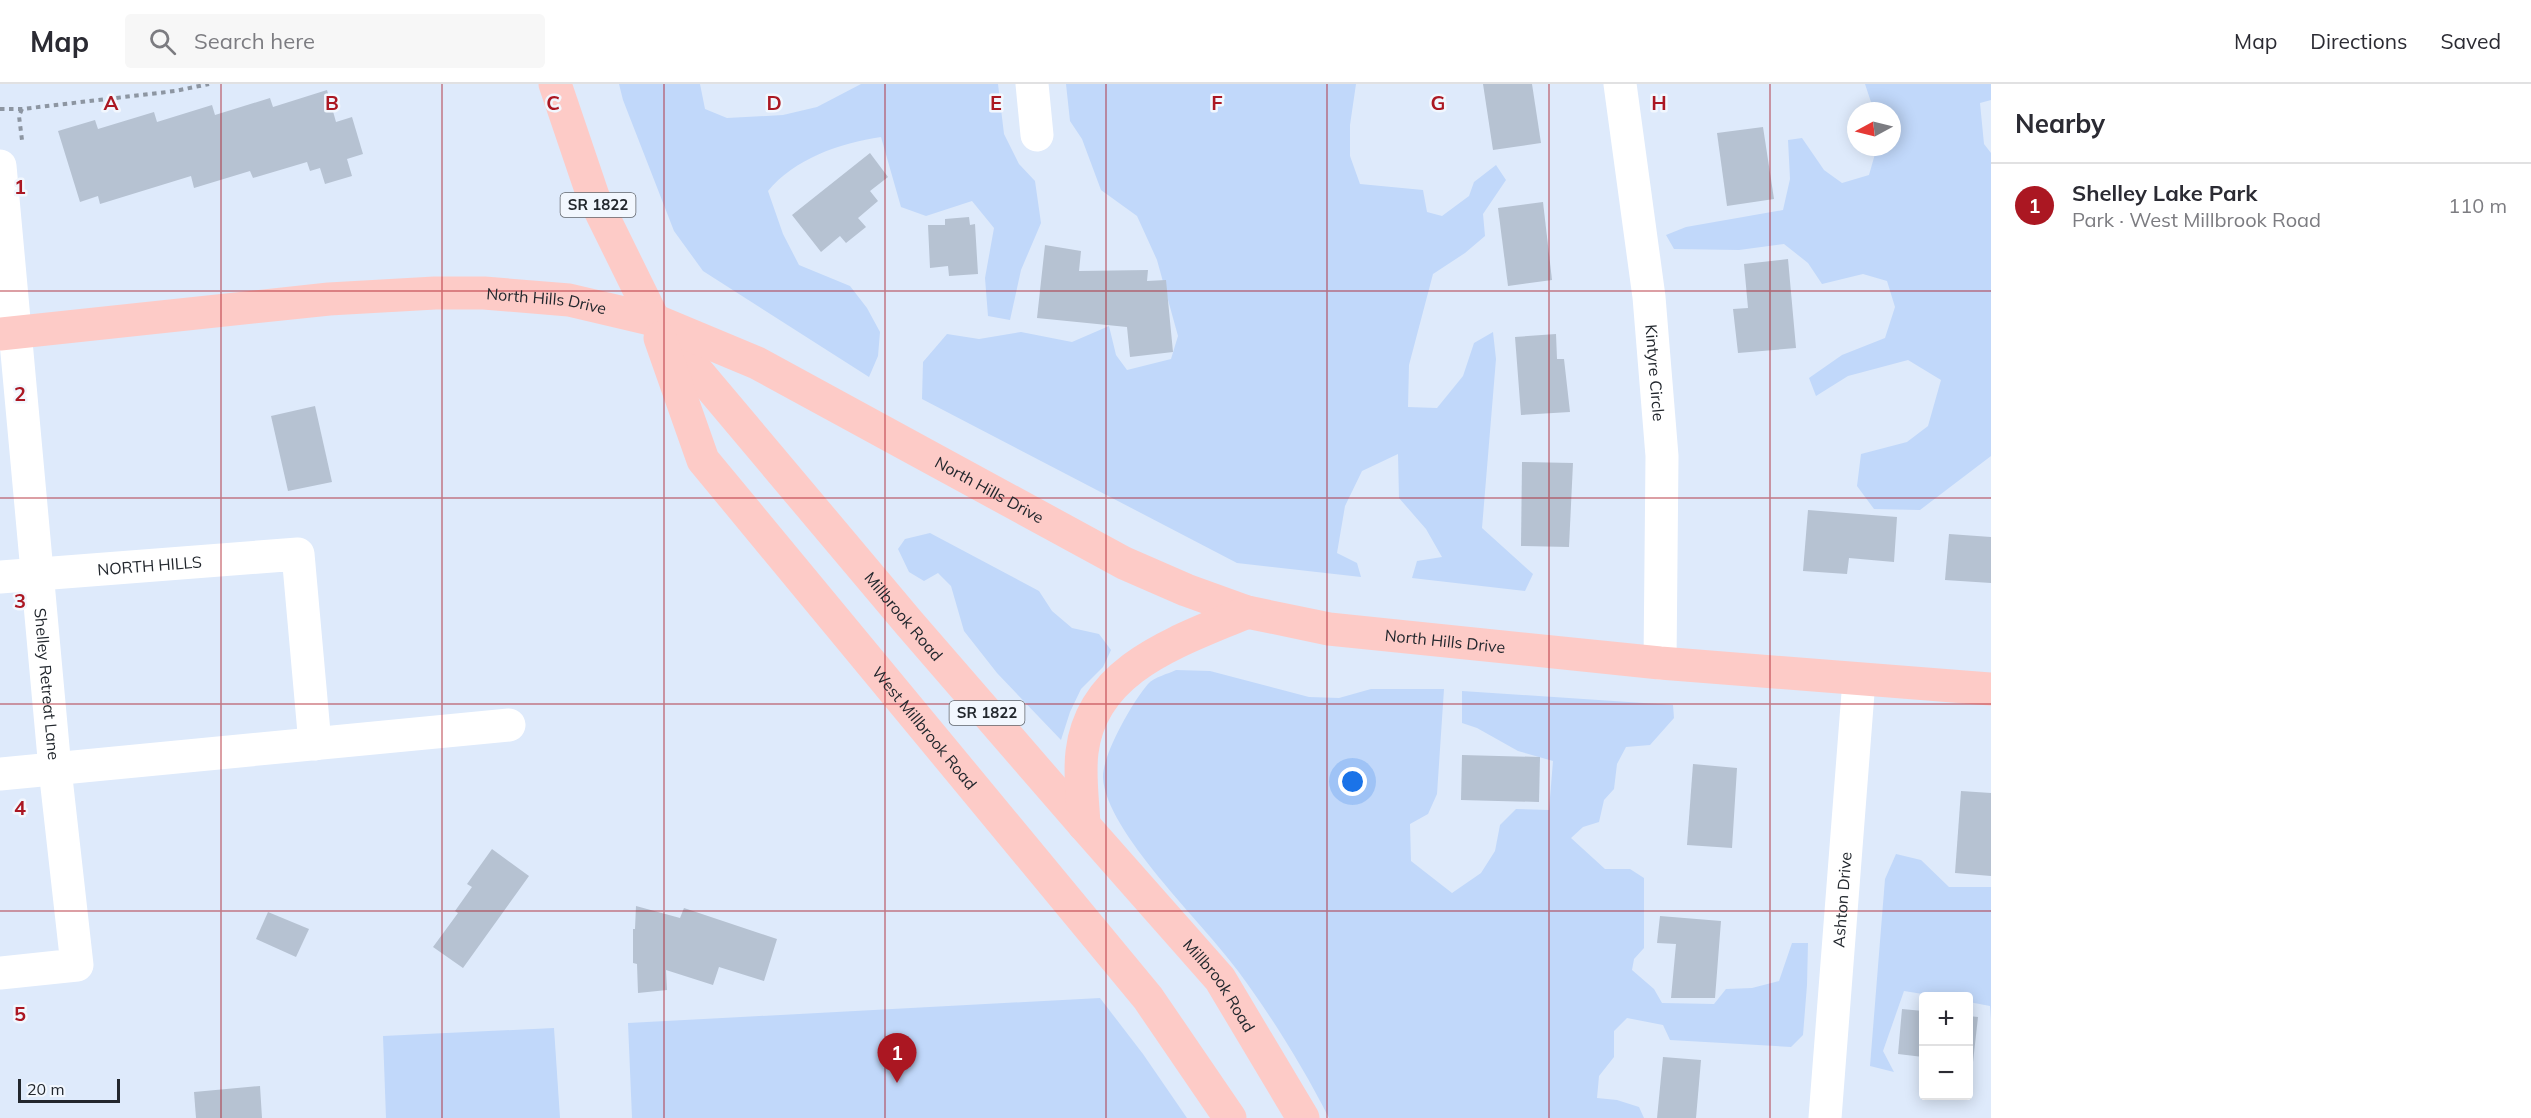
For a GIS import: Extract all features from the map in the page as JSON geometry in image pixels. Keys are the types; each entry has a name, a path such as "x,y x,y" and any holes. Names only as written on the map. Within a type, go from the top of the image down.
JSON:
{"main road":[{"name":"Millbrook Road","path":"555,84 594,196 654,320 909,623 1220,979 1304,1118"},
{"name":"North Hills Drive","path":"8,333 328,299 435,293 532,296 570,300 654,320 757,363 1124,563 1186,590 1247,612 1340,630 1660,663 1991,689"},
{"name":"West Millbrook Road","path":"654,320 703,460 1148,998 1230,1118"},
{"path":"1084,825 1082,753 1087,728 1108,692 1131,668 1158,650 1247,612"}],"street":[{"path":"1032,84 1037,135"},
{"name":"Kintyre Circle","path":"1620,84 1649,297 1662,456 1660,663"},
{"name":"Shelley Retreat Lane","path":"0,166 8,333 37,573 55,769 77,964 0,973"},
{"name":"NORTH HILLS","path":"0,577 298,554 315,744"},
{"name":"Ashton Drive","path":"1825,1118 1859,680"},
{"path":"0,774 509,725"}],"path":[{"path":"0,109 22,109 175,91 209,84"}],"shaded area":[{"path":"619,84 700,84 705,109 727,118 783,115 817,107 861,84 998,84 1004,134 1019,164 1035,181 1041,223 1021,270 1010,320 988,316 985,278 994,228 972,201 926,216 901,207 881,137 850,143 819,154 791,170 768,191 783,234 799,265 850,286 867,308 880,332 878,356 869,377 703,271 674,231 623,100"},
{"path":"1066,84 1356,84 1350,125 1350,156 1360,184 1423,190 1427,212 1442,216 1469,196 1474,182 1496,165 1506,180 1483,214 1485,236 1465,253 1433,274 1409,365 1408,407 1437,408 1463,376 1474,343 1493,332 1496,359 1482,528 1533,574 1525,591 1412,578 1417,561 1442,557 1426,529 1399,498 1398,454 1362,471 1345,506 1337,553 1357,563 1361,577 1237,563 922,399 923,362 947,334 979,339 1021,332 1072,342 1109,326 1116,355 1127,370 1171,359 1178,336 1157,260 1137,216 1101,190 1082,139 1070,121"},
{"path":"1865,84 1991,84 1991,100 1980,103 1984,144 1991,153 1991,456 1920,510 1874,509 1857,486 1861,454 1907,442 1928,426 1941,380 1908,360 1848,376 1816,396 1809,378 1842,355 1885,338 1895,307 1887,281 1863,274 1822,284 1808,263 1784,244 1739,250 1674,249 1666,235 1686,227 1783,210 1790,179 1788,140 1802,138 1824,170 1842,183 1869,175 1874,156 1901,156 1901,102 1871,102"},
{"path":"930,533 1039,591 1052,611 1072,628 1099,634 1111,650 1103,667 1081,689 1070,712 1061,740 997,673 964,631 951,586 938,573 924,581 909,572 898,549 905,539"},
{"path":"1176,670 1210,671 1309,697 1339,698 1371,689 1444,689 1437,794 1428,814 1410,824 1411,861 1452,893 1481,873 1495,851 1500,825 1516,809 1549,810 1553,761 1518,751 1477,728 1462,723 1462,691 1673,705 1674,718 1650,745 1626,747 1617,764 1614,789 1604,800 1599,822 1583,827 1571,838 1605,869 1630,869 1644,878 1644,948 1634,959 1632,970 1654,989 1662,1003 1714,1004 1726,989 1752,988 1779,981 1792,943 1808,943 1803,1035 1791,1047 1670,1040 1663,1025 1627,1018 1614,1031 1614,1057 1599,1076 1597,1098 1617,1100 1639,1107 1644,1118 1329,1118 1298,1061 1251,988 1138,850 1108,800 1103,778 1104,768 1120,729 1134,703 1148,684"},
{"path":"1896,854 1921,860 1949,887 1991,887 1991,1020 1990,1006 1973,1003 1973,992 1919,993 1904,991 1883,1051 1894,1072 1870,1066 1885,879"},
{"path":"1100,998 1143,1054 1187,1118 632,1118 628,1023"},
{"path":"554,1028 560,1118 386,1118 383,1036"}],"building":[{"path":"1483,84 1532,84 1541,143 1493,150"},
{"path":"327,90 336,122 352,117 363,154 347,159 352,176 325,184 320,168 310,171 307,162 253,178 250,171 194,188 191,176 100,204 98,196 80,202 58,131 95,120 98,129 154,112 157,122 212,105 215,115 270,98 273,107"},
{"path":"1763,127 1774,199 1727,206 1717,133"},
{"path":"870,153 888,177 870,191 878,201 858,218 866,227 846,243 840,236 821,252 792,215"},
{"path":"1543,202 1552,280 1508,286 1498,208"},
{"path":"969,217 970,225 975,224 978,274 949,276 948,266 930,268 928,225 945,225 945,219"},
{"path":"1045,245 1081,251 1079,271 1148,270 1147,281 1166,280 1173,352 1130,357 1127,327 1037,318"},
{"path":"1788,259 1796,348 1738,353 1733,309 1748,308 1744,264"},
{"path":"1556,334 1557,359 1564,359 1570,412 1521,415 1515,337"},
{"path":"315,406 332,482 288,491 271,416"},
{"path":"1522,462 1573,463 1569,547 1521,546"},
{"path":"1808,510 1897,517 1894,562 1849,558 1847,574 1803,571"},
{"path":"1949,534 1991,537 1991,583 1945,580"},
{"path":"1462,755 1540,757 1539,802 1461,800"},
{"path":"1693,764 1737,768 1732,848 1687,845"},
{"path":"1961,791 1991,793 1991,876 1955,873"},
{"path":"492,849 529,876 463,968 433,947 458,913 455,911 472,887 467,884"},
{"path":"636,906 680,918 684,908 777,939 764,981 719,967 713,985 666,970 667,990 638,993 637,964 633,963"},
{"path":"268,912 309,929 296,957 256,939"},
{"path":"1660,916 1721,921 1715,998 1671,998 1676,944 1657,943"},
{"path":"1902,1009 1919,1011 1919,1057 1898,1054"},
{"path":"1973,1016 1978,1017 1973,1062"},
{"path":"1663,1057 1701,1060 1696,1118 1657,1118"},
{"path":"260,1086 262,1118 196,1118 194,1092"}],"place":[{"name":"Shelley Lake Park","path":"897,1083"}]}
